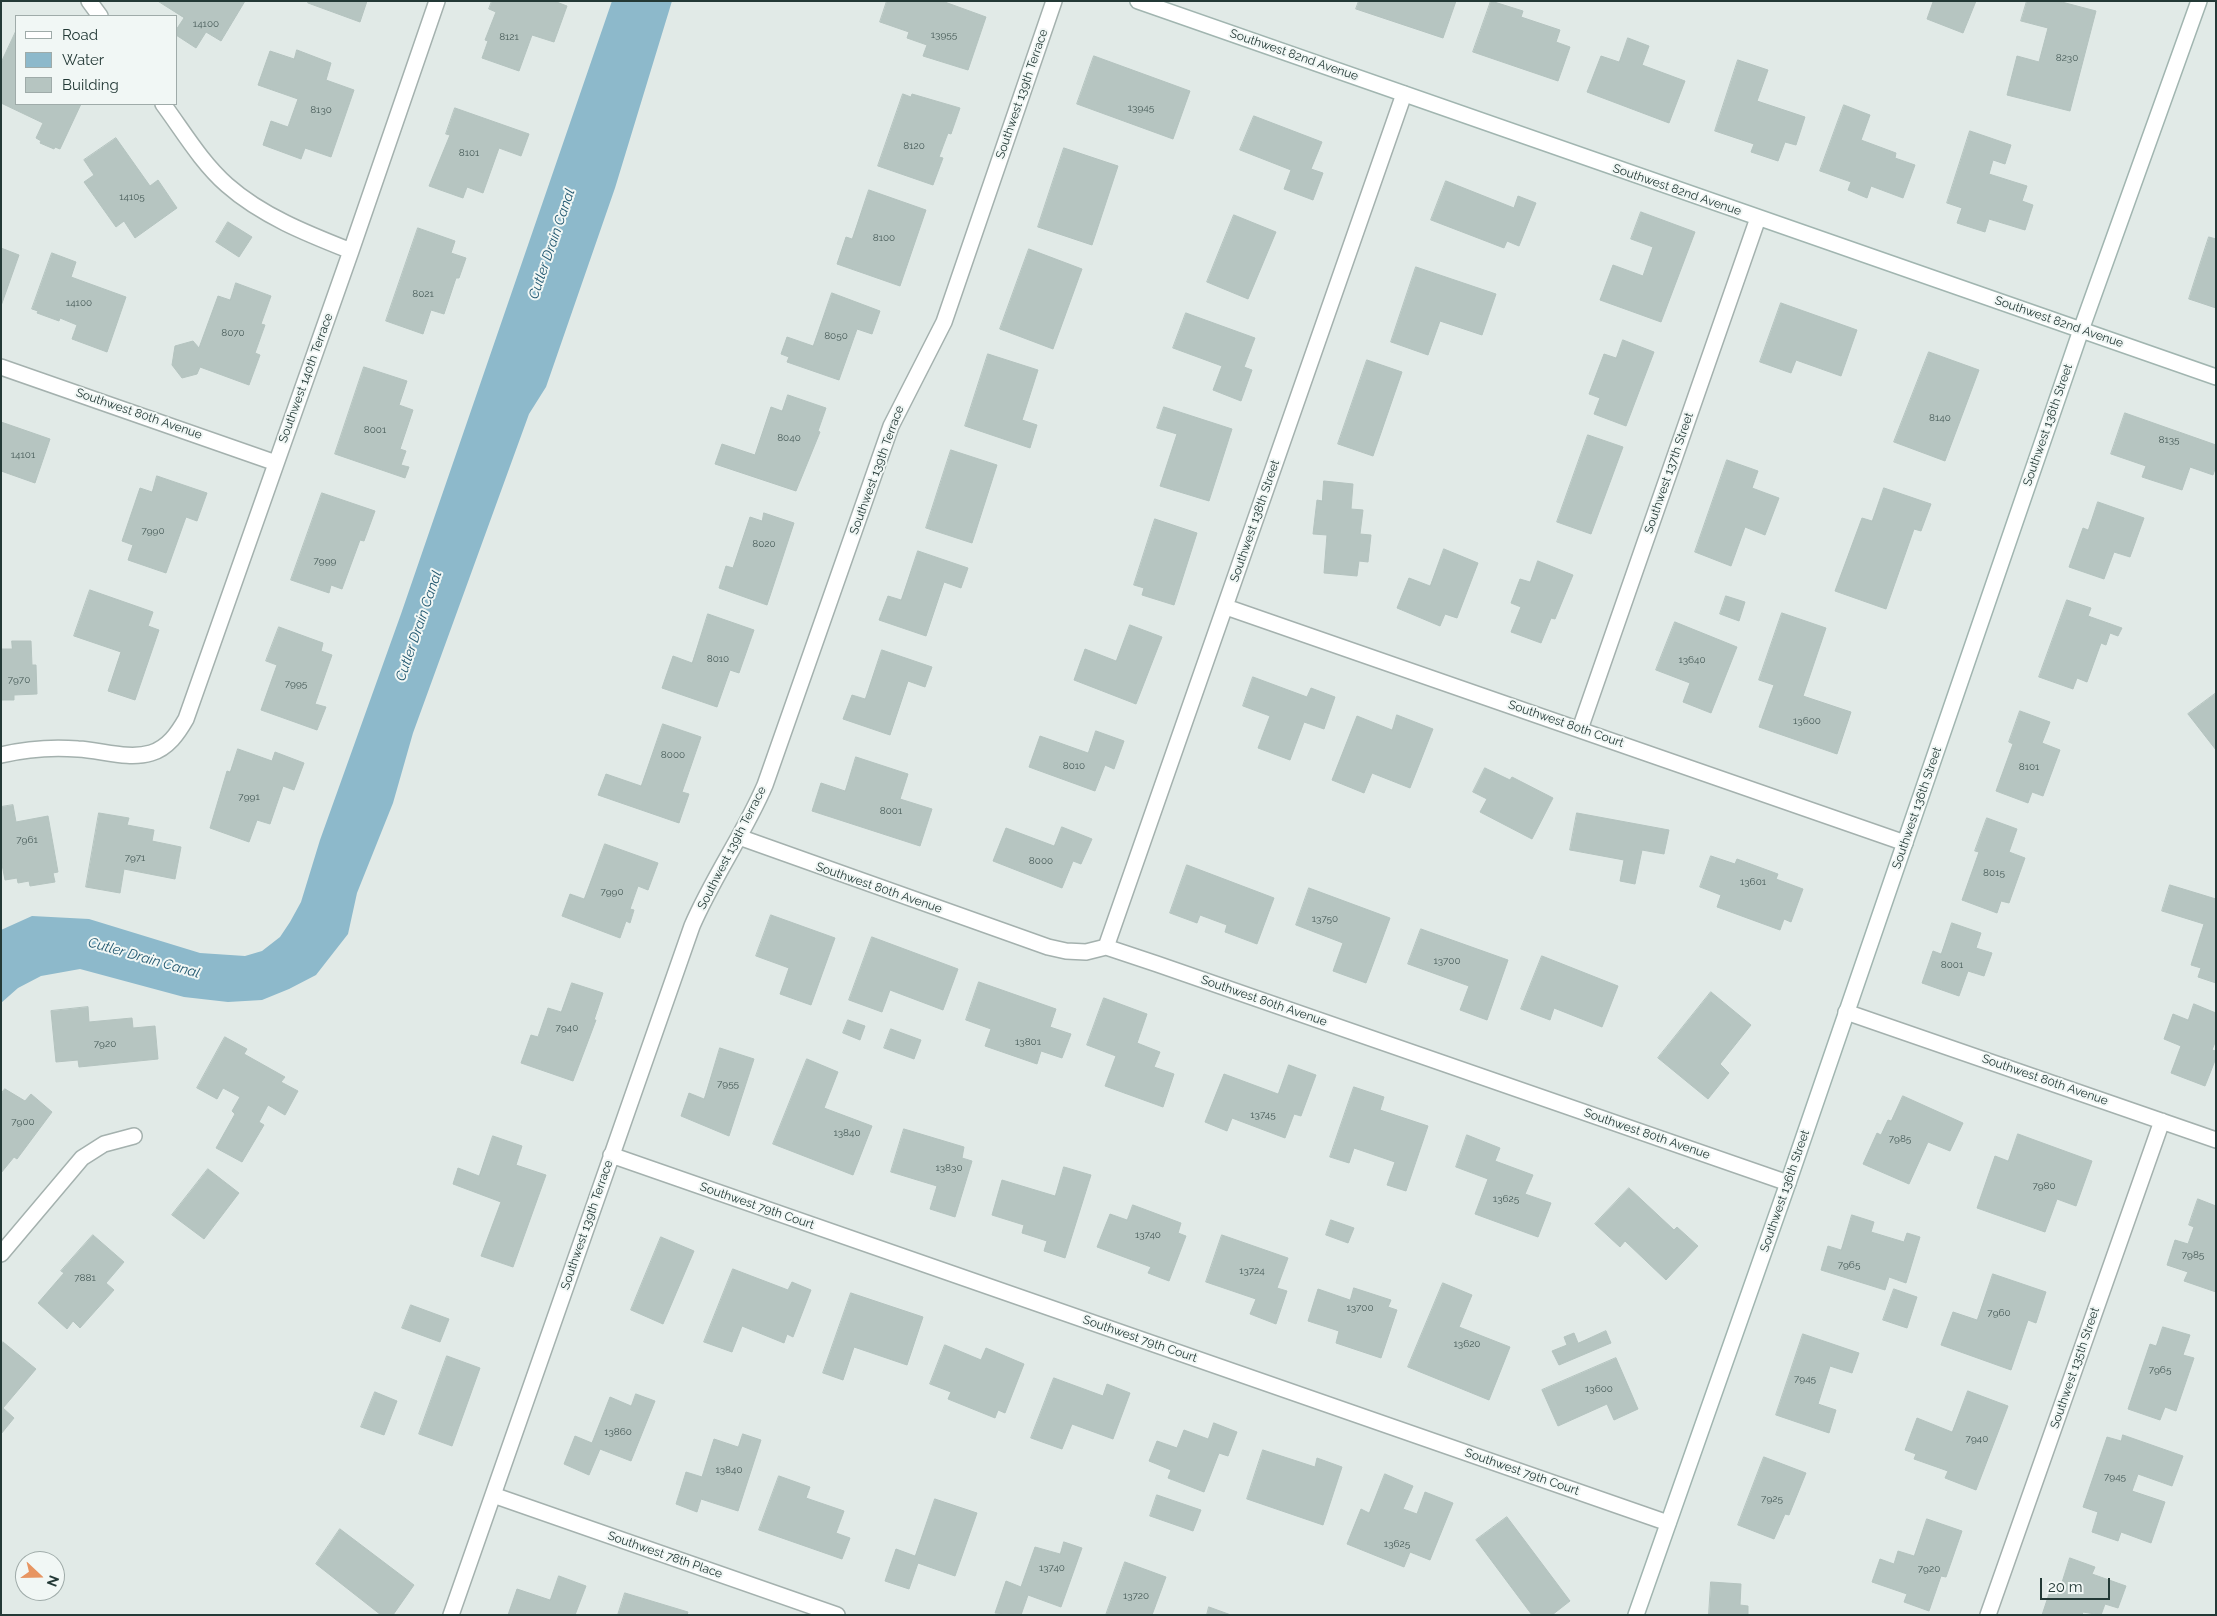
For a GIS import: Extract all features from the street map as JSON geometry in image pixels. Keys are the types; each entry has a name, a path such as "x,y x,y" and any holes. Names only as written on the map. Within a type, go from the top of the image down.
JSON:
{"street":[{"path":"90,1 99,15"},
{"name":"Southwest 140th Terrace","path":"1,754 53,748 140,755 162,748 180,729 192,706 352,251 436,1"},
{"name":"Southwest 139th Terrace","path":"451,1615 692,926 705,896 739,837 765,784 891,426 944,322 1054,1"},
{"name":"Southwest 82nd Avenue","path":"1138,1 2216,377"},
{"name":"Southwest 136th Street","path":"1636,1615 1788,1183 2081,330 2199,1"},
{"name":"Southwest 138th Street","path":"1106,947 1404,94"},
{"path":"164,105 209,166 238,194 279,219 352,251"},
{"name":"Southwest 137th Street","path":"1580,729 1758,218"},
{"name":"Southwest 80th Avenue","path":"1,367 276,463"},
{"name":"Southwest 80th Court","path":"1226,606 1905,843"},
{"name":"Southwest 80th Avenue","path":"739,837 1048,948 1086,952 1106,947 1788,1183"},
{"name":"Southwest 80th Avenue","path":"1846,1012 2216,1140"},
{"name":"Southwest 135th Street","path":"1988,1615 2162,1121"},
{"path":"1,1254 82,1158 104,1144 134,1136"},
{"name":"Southwest 79th Court","path":"611,1155 1668,1523"},
{"name":"Southwest 78th Place","path":"493,1495 836,1615"}],"water":[{"name":"Cutler Drain Canal","path":"612,1 672,1 615,188 546,387 529,414 413,733 393,803 357,893 348,934 316,975 262,1000 228,1002 184,997 80,969 41,976 18,988 1,1003 1,930 32,916 89,919 200,953 245,956 262,951 280,937 290,922 301,902 320,840 401,614"}],"building":[{"path":"158,1 245,1 221,41 206,32 196,48 178,36 178,27 184,18"},
{"path":"309,1 367,1 360,22 308,3"},
{"path":"492,1 554,1 567,6 554,42 532,35 519,71 482,58 488,41 485,40 496,12 489,9"},
{"path":"887,1 942,1 986,17 968,70 923,56 927,45 907,38 909,32 880,22"},
{"path":"1359,1 1456,1 1443,38 1356,9"},
{"path":"1491,1 1523,11 1521,17 1560,30 1556,42 1570,47 1558,81 1473,52"},
{"path":"1930,1 1976,1 1963,33 1927,19 1933,2"},
{"path":"2027,1 2058,1 2096,11 2070,111 2007,95 2017,56 2039,62 2048,28 2021,21"},
{"path":"15,33 15,105 81,105 60,149 55,147 54,149 40,143 41,141 36,138 43,123 1,103 1,63"},
{"path":"1628,38 1649,46 1642,65 1685,81 1669,123 1587,92 1601,56 1619,62"},
{"path":"297,50 331,63 326,80 354,90 331,157 305,148 301,159 263,145 271,121 288,127 298,99 258,85 270,51 294,59"},
{"path":"1094,56 1190,91 1173,139 1077,104"},
{"path":"1738,60 1768,70 1757,101 1805,117 1796,145 1785,142 1778,161 1751,152 1754,144 1715,131"},
{"path":"903,94 911,97 912,94 960,108 951,134 948,133 939,157 943,158 933,185 878,166"},
{"path":"1844,105 1870,115 1861,140 1896,153 1895,158 1915,165 1903,198 1871,186 1867,198 1848,190 1851,182 1820,171"},
{"path":"455,108 529,134 521,156 499,148 483,193 467,187 463,198 429,186 450,135 446,134"},
{"path":"1254,116 1322,142 1311,169 1323,173 1313,200 1284,189 1291,170 1240,150"},
{"path":"1970,131 2011,145 2005,164 1993,160 1989,174 2027,186 2022,201 2033,205 2025,230 1989,219 1985,232 1957,223 1962,208 1947,203"},
{"path":"116,138 150,186 158,180 177,208 135,238 124,221 116,227 84,182 94,175 84,160"},
{"path":"1064,148 1118,166 1092,245 1038,227"},
{"path":"1446,181 1514,208 1518,196 1536,203 1519,246 1507,241 1504,248 1431,220"},
{"path":"869,190 926,210 900,286 837,264 846,237 852,239"},
{"path":"1641,212 1695,232 1661,322 1600,300 1613,265 1643,276 1653,247 1631,239"},
{"path":"1234,215 1276,232 1248,299 1207,282"},
{"path":"228,222 252,237 239,257 216,242"},
{"path":"418,228 455,241 451,253 466,258 459,278 456,278 444,314 431,310 423,334 386,321"},
{"path":"2209,237 2216,239 2216,308 2189,299"},
{"path":"1,248 19,255 1,306"},
{"path":"1029,249 1082,269 1053,349 1000,329"},
{"path":"52,253 76,262 71,277 126,297 107,352 72,339 77,325 60,318 59,321 37,313 38,311 32,309"},
{"path":"1416,267 1496,294 1482,335 1440,321 1428,355 1391,342"},
{"path":"236,283 271,296 261,324 265,325 255,353 260,355 249,385 200,367 197,374 182,378 172,365 175,346 193,341 199,348 218,296 230,300"},
{"path":"832,293 880,311 872,334 857,329 839,380 787,362 789,357 781,354 787,337 813,346"},
{"path":"1781,303 1857,330 1841,376 1796,360 1791,373 1760,362"},
{"path":"1186,313 1255,338 1244,367 1252,370 1241,401 1213,390 1222,366 1173,348"},
{"path":"1623,340 1654,352 1626,426 1594,414 1600,398 1589,394 1604,354 1616,358"},
{"path":"1929,352 1979,370 1945,461 1894,442"},
{"path":"988,354 1038,370 1022,420 1037,425 1030,448 965,426"},
{"path":"1367,360 1402,372 1373,456 1338,444"},
{"path":"364,367 407,381 399,405 413,410 400,449 406,451 401,465 409,467 405,478 335,454"},
{"path":"788,395 826,408 818,431 820,432 796,491 715,464 722,444 755,455 771,407 782,411"},
{"path":"1164,407 1232,429 1209,501 1160,486 1177,434 1157,428"},
{"path":"2125,413 2216,445 2216,466 2213,475 2190,467 2182,490 2142,477 2146,466 2111,454"},
{"path":"1,422 50,439 35,483 1,471"},
{"path":"1588,435 1623,447 1591,534 1557,522"},
{"path":"951,450 997,465 972,543 926,528"},
{"path":"1727,460 1758,471 1752,488 1779,498 1765,535 1745,527 1731,566 1695,552"},
{"path":"157,476 207,493 197,521 186,517 166,573 128,560 133,545 122,541 140,488 152,492"},
{"path":"1324,481 1353,484 1351,509 1363,510 1360,534 1371,535 1368,562 1359,561 1357,576 1324,573 1327,535 1313,534 1317,500 1322,501"},
{"path":"1884,488 1931,504 1921,531 1914,529 1886,609 1835,591 1862,518 1872,521"},
{"path":"322,493 375,511 364,541 360,540 342,589 331,585 329,593 291,580"},
{"path":"2098,502 2144,518 2130,557 2114,552 2104,579 2069,567 2083,528 2088,530"},
{"path":"764,513 794,523 767,605 719,588 726,566 733,568 750,517 762,521"},
{"path":"1155,519 1197,533 1174,605 1142,595 1144,588 1134,585"},
{"path":"1444,549 1478,563 1457,618 1445,614 1440,626 1397,608 1409,578 1430,586"},
{"path":"918,551 968,568 961,588 944,582 926,636 879,620 888,596 901,600"},
{"path":"1538,561 1573,575 1555,619 1551,618 1541,643 1511,632 1521,607 1511,603 1520,579 1530,582"},
{"path":"90,590 153,612 148,626 159,630 135,700 108,691 121,652 74,636"},
{"path":"1726,596 1745,602 1739,621 1720,614"},
{"path":"2067,600 2091,608 2088,616 2122,628 2118,636 2110,633 2106,645 2101,643 2087,682 2077,678 2073,689 2039,677"},
{"path":"1782,613 1826,628 1803,696 1851,712 1837,754 1759,727 1774,685 1759,680"},
{"path":"708,614 754,630 739,673 730,670 717,707 662,688 673,656 692,663"},
{"path":"1675,622 1737,647 1711,713 1683,702 1690,683 1656,670"},
{"path":"1130,625 1162,637 1136,704 1074,680 1085,649 1116,661"},
{"path":"279,627 323,643 321,651 332,655 315,704 326,707 317,730 261,710 277,665 266,661"},
{"path":"12,641 31,641 32,665 36,665 37,694 14,695 14,700 1,700 1,649 12,649"},
{"path":"882,650 932,667 925,687 908,681 890,735 843,719 852,695 865,699"},
{"path":"1253,677 1307,697 1311,688 1335,697 1324,729 1304,722 1290,760 1258,748 1270,716 1243,706"},
{"path":"2216,693 2216,750 2188,714"},
{"path":"2020,711 2050,722 2042,743 2060,750 2043,796 2032,792 2028,803 1996,791 2013,744 2009,742"},
{"path":"1397,715 1433,729 1410,788 1372,773 1364,793 1332,780 1357,716 1392,730"},
{"path":"663,724 701,737 682,792 689,794 679,823 598,795 606,774 641,786"},
{"path":"1096,731 1124,741 1114,769 1105,765 1095,791 1029,767 1040,736 1088,753"},
{"path":"238,749 272,761 275,752 304,763 294,790 283,786 270,824 257,820 249,842 210,828 227,771 230,772"},
{"path":"856,757 908,774 900,799 932,809 920,846 812,811 821,783 845,791"},
{"path":"1485,768 1510,780 1512,777 1553,798 1532,839 1480,812 1487,799 1473,792"},
{"path":"13,805 16,822 48,816 58,872 53,873 55,882 30,886 29,881 18,883 17,878 5,880 1,859 1,807"},
{"path":"99,813 129,818 127,825 154,830 152,841 181,847 175,879 124,869 120,893 86,887"},
{"path":"1577,813 1669,830 1664,854 1642,850 1635,884 1620,881 1624,860 1570,850"},
{"path":"1987,818 2017,829 2009,852 2025,858 2009,903 2001,901 1997,913 1962,900 1979,852 1975,851"},
{"path":"1062,827 1092,839 1081,864 1073,861 1062,888 993,861 1006,828 1054,846"},
{"path":"605,844 658,863 648,890 638,886 630,909 634,910 630,923 626,921 620,938 562,916 570,894 584,899"},
{"path":"1711,856 1735,864 1737,859 1778,874 1776,879 1803,889 1791,922 1784,919 1780,930 1717,907 1721,895 1700,887"},
{"path":"1187,865 1274,898 1257,944 1225,932 1227,925 1200,915 1197,923 1170,913"},
{"path":"2170,885 2216,899 2216,983 2198,977 2201,968 2191,965 2204,924 2162,911"},
{"path":"1309,888 1390,918 1366,983 1333,971 1343,943 1296,925"},
{"path":"771,915 835,938 811,1005 780,994 789,968 756,956"},
{"path":"1952,923 1981,933 1976,948 1992,953 1984,976 1968,971 1959,996 1922,983 1933,951 1941,954"},
{"path":"1421,929 1508,960 1487,1020 1460,1010 1469,986 1408,964"},
{"path":"872,937 958,969 943,1010 890,990 882,1012 849,1000"},
{"path":"1542,956 1618,986 1602,1027 1554,1008 1550,1020 1521,1009"},
{"path":"979,982 1056,1009 1050,1027 1071,1034 1062,1058 1041,1051 1037,1064 985,1046 991,1029 966,1020"},
{"path":"572,983 603,993 594,1020 596,1020 573,1081 521,1063 531,1035 538,1037 548,1008 561,1012"},
{"path":"1711,992 1751,1025 1720,1064 1729,1073 1708,1099 1658,1058"},
{"path":"1104,998 1147,1014 1137,1043 1160,1052 1154,1067 1174,1074 1163,1107 1105,1086 1116,1056 1087,1045"},
{"path":"2194,1004 2216,1013 2216,1040 2212,1050 2216,1051 2216,1058 2205,1086 2171,1073 2181,1046 2164,1039 2173,1014 2188,1020"},
{"path":"88,1007 89,1022 132,1018 133,1028 155,1026 158,1059 79,1067 78,1060 56,1062 51,1011"},
{"path":"848,1020 865,1026 860,1040 843,1033"},
{"path":"891,1029 921,1040 914,1059 884,1048"},
{"path":"225,1037 247,1049 244,1054 285,1077 281,1082 298,1091 285,1115 268,1105 259,1122 264,1125 242,1162 216,1148 235,1114 232,1111 240,1097 223,1088 217,1099 197,1088"},
{"path":"720,1048 754,1059 729,1136 681,1116 689,1093 704,1099"},
{"path":"807,1059 838,1072 824,1108 872,1126 853,1175 773,1144"},
{"path":"1289,1065 1316,1075 1301,1116 1294,1114 1285,1138 1232,1118 1227,1131 1205,1122 1224,1074 1278,1094"},
{"path":"1354,1087 1384,1097 1380,1110 1428,1126 1406,1191 1387,1185 1395,1162 1354,1148 1349,1163 1330,1157"},
{"path":"5,1089 25,1101 31,1094 52,1112 17,1159 14,1157 1,1173 1,1094"},
{"path":"1903,1096 1963,1123 1950,1151 1928,1142 1909,1184 1863,1164 1877,1133 1881,1135 1888,1120 1891,1121"},
{"path":"904,1129 964,1147 962,1158 972,1161 955,1217 930,1209 937,1186 891,1172"},
{"path":"2018,1134 2092,1161 2076,1206 2057,1199 2045,1232 1977,1208 1995,1156 2008,1161"},
{"path":"1467,1135 1500,1148 1495,1161 1533,1175 1525,1194 1551,1203 1538,1237 1475,1214 1488,1179 1456,1167"},
{"path":"493,1136 522,1146 516,1165 546,1175 513,1267 481,1256 501,1202 453,1184 458,1168 479,1176"},
{"path":"1064,1167 1091,1175 1065,1258 1044,1251 1047,1241 1022,1233 1024,1225 992,1215 1002,1180 1055,1196"},
{"path":"208,1169 239,1193 204,1239 172,1215"},
{"path":"1629,1188 1674,1230 1677,1227 1698,1246 1666,1280 1625,1241 1620,1247 1595,1224"},
{"path":"2198,1199 2216,1206 2216,1292 2184,1281 2188,1272 2167,1265 2175,1240 2188,1244 2194,1227 2189,1225"},
{"path":"1133,1205 1181,1223 1178,1233 1186,1236 1169,1281 1148,1273 1151,1267 1097,1247 1110,1214 1127,1220"},
{"path":"1852,1215 1874,1222 1871,1232 1904,1242 1907,1233 1920,1237 1906,1283 1889,1277 1885,1290 1821,1270 1828,1246 1841,1250"},
{"path":"1331,1220 1354,1228 1348,1243 1326,1235"},
{"path":"93,1235 124,1262 106,1283 114,1290 80,1328 73,1321 67,1329 38,1303 64,1273 61,1271"},
{"path":"1222,1235 1288,1258 1277,1288 1287,1291 1276,1324 1250,1314 1256,1299 1206,1282"},
{"path":"661,1237 694,1251 663,1324 631,1310"},
{"path":"733,1269 788,1290 792,1282 811,1290 793,1337 787,1334 784,1343 742,1326 732,1352 704,1342"},
{"path":"1993,1274 2046,1292 2036,1323 2028,1320 2011,1370 1941,1345 1953,1312 1977,1320"},
{"path":"1443,1283 1472,1295 1459,1327 1510,1347 1489,1400 1408,1367"},
{"path":"1354,1288 1391,1300 1388,1307 1397,1310 1381,1358 1336,1343 1339,1331 1308,1321 1318,1289 1350,1300"},
{"path":"1894,1289 1917,1297 1907,1328 1883,1320"},
{"path":"851,1293 923,1317 907,1365 854,1347 843,1380 823,1373"},
{"path":"411,1305 449,1319 440,1342 402,1328"},
{"path":"2163,1327 2190,1335 2183,1355 2194,1358 2176,1411 2165,1407 2160,1420 2128,1409 2150,1344 2156,1346"},
{"path":"1606,1331 1611,1343 1559,1365 1552,1351 1567,1345 1564,1337 1574,1333 1578,1343"},
{"path":"1803,1334 1859,1353 1852,1373 1830,1366 1818,1404 1836,1410 1829,1433 1776,1415"},
{"path":"3,1342 36,1369 3,1408 14,1418 1,1434 1,1344"},
{"path":"945,1345 981,1360 986,1348 1024,1364 1005,1413 998,1410 995,1418 948,1399 951,1392 930,1384"},
{"path":"447,1356 480,1368 452,1446 419,1434"},
{"path":"1616,1358 1638,1409 1614,1420 1607,1404 1558,1426 1542,1390"},
{"path":"1054,1378 1103,1396 1107,1384 1130,1393 1113,1439 1072,1424 1062,1449 1031,1438"},
{"path":"1968,1391 2008,1406 1976,1490 1945,1478 1948,1471 1914,1459 1916,1454 1905,1450 1917,1418 1952,1432"},
{"path":"375,1392 397,1401 384,1435 361,1427"},
{"path":"636,1394 655,1401 631,1461 600,1449 589,1475 564,1464 575,1436 592,1443 610,1397 631,1406"},
{"path":"1214,1423 1237,1432 1228,1456 1219,1453 1204,1492 1168,1478 1171,1470 1149,1461 1157,1441 1177,1448 1184,1430 1208,1439"},
{"path":"743,1434 761,1440 738,1511 701,1499 697,1512 676,1504 686,1472 702,1477 714,1439 738,1447"},
{"path":"2123,1435 2183,1456 2172,1486 2138,1474 2132,1491 2165,1502 2151,1543 2121,1532 2118,1541 2092,1532 2098,1512 2083,1507 2107,1437 2121,1441"},
{"path":"1263,1450 1315,1467 1317,1458 1342,1467 1323,1525 1247,1499"},
{"path":"1764,1457 1806,1473 1789,1515 1785,1514 1774,1539 1738,1525"},
{"path":"1385,1474 1413,1486 1403,1509 1417,1514 1425,1492 1453,1503 1430,1560 1410,1552 1404,1567 1347,1544 1361,1509 1369,1513"},
{"path":"779,1476 810,1487 806,1498 844,1511 836,1533 850,1538 842,1559 759,1530"},
{"path":"1157,1495 1201,1510 1193,1531 1150,1516"},
{"path":"935,1499 977,1513 955,1576 918,1563 909,1589 885,1581 896,1549 915,1556"},
{"path":"1507,1517 1570,1601 1552,1615 1532,1615 1476,1540"},
{"path":"1927,1519 1962,1531 1946,1577 1941,1576 1929,1611 1904,1602 1907,1594 1872,1582 1880,1559 1894,1564 1898,1551 1914,1556"},
{"path":"340,1529 414,1585 393,1615 381,1615 316,1564"},
{"path":"1064,1542 1082,1548 1061,1607 1028,1595 1021,1615 995,1613 1006,1581 1021,1587 1035,1547 1060,1554"},
{"path":"2070,1558 2095,1567 2092,1574 2126,1586 2118,1608 2105,1604 2101,1615 2083,1612 2082,1615 2042,1615 2050,1591 2058,1594"},
{"path":"1125,1562 1166,1577 1152,1615 1106,1615"},
{"path":"559,1576 586,1586 575,1615 508,1615 517,1589 550,1600"},
{"path":"1711,1582 1741,1584 1740,1605 1748,1606 1748,1615 1709,1615"},
{"path":"625,1593 688,1612 687,1615 618,1615"},
{"path":"1209,1607 1231,1615 1207,1615"}]}
